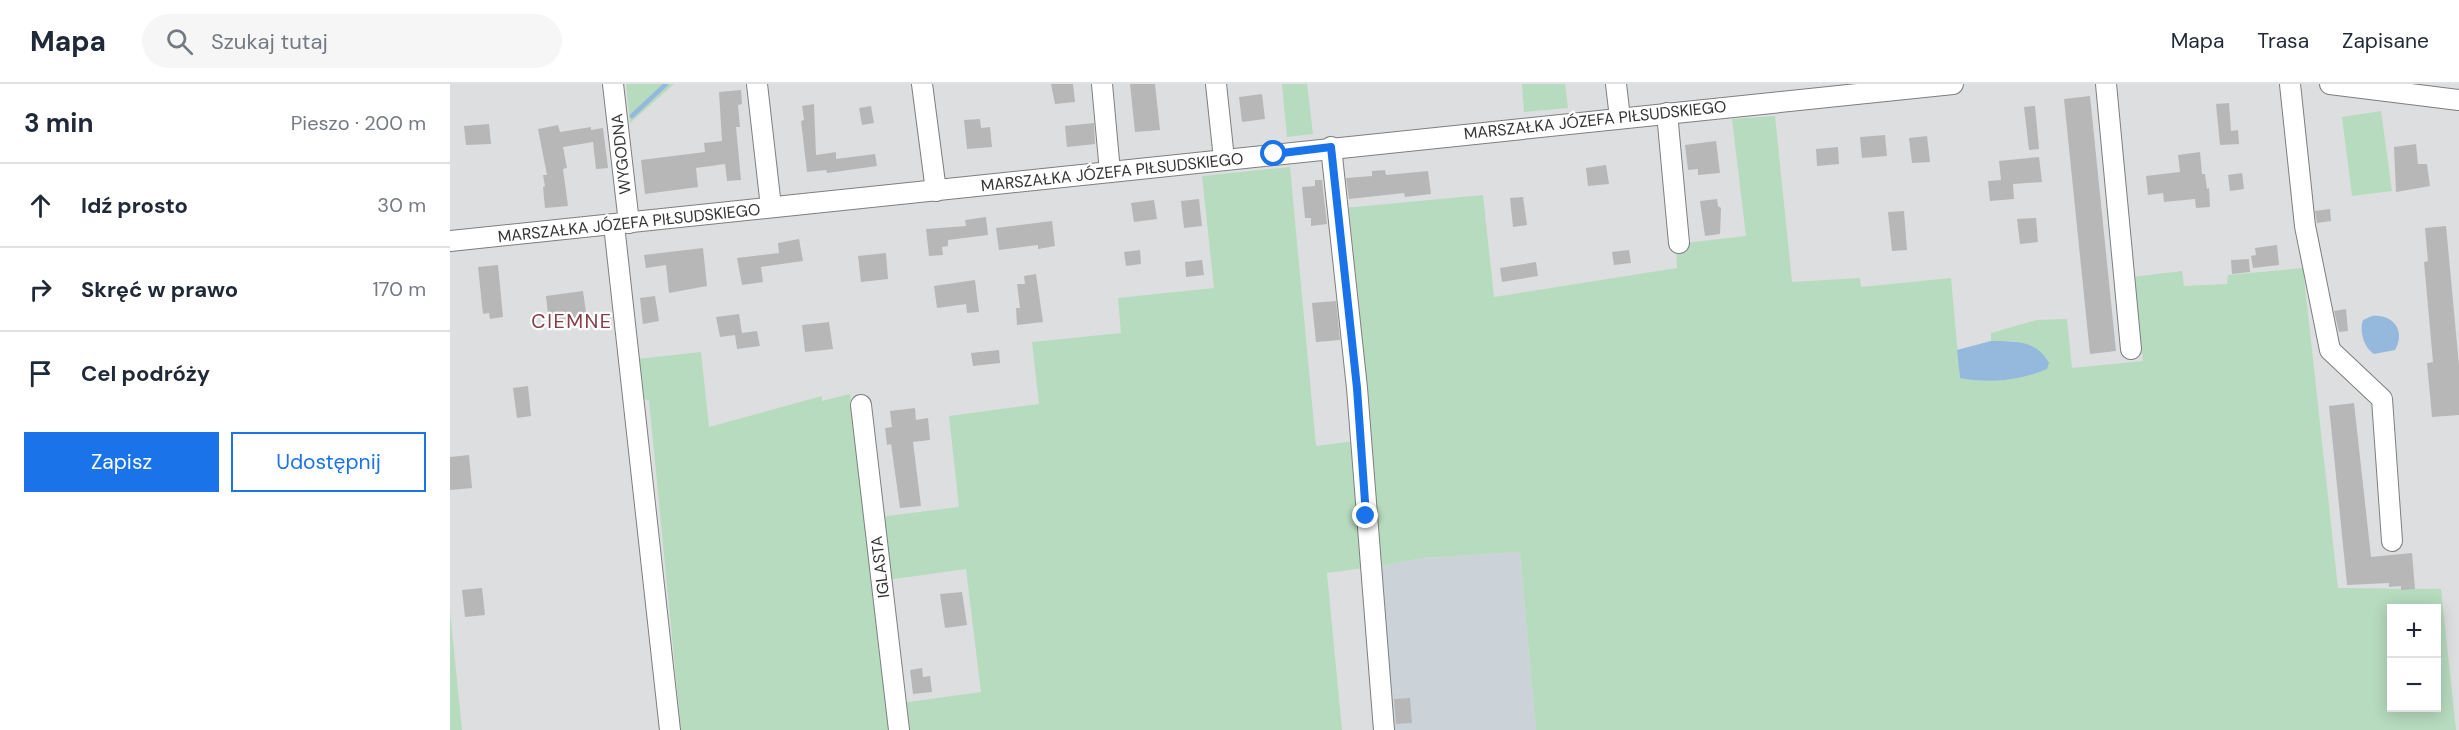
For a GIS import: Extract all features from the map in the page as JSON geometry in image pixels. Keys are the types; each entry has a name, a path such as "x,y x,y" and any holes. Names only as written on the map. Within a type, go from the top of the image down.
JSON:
{"street":[{"name":"WYGODNA","path":"613,84 621,224 670,730"},
{"path":"757,84 771,207"},
{"path":"922,84 936,192"},
{"path":"1102,84 1110,172"},
{"path":"1216,84 1224,159"},
{"path":"1616,84 1620,118"},
{"name":"MARSZAŁKA JÓZEFA PIŁSUDSKIEGO","path":"450,241 936,192 1331,147 1667,113 1848,89 1953,84"},
{"path":"2106,84 2131,350"},
{"path":"2290,84 2305,226 2330,350 2382,399 2392,541"},
{"path":"2330,84 2459,99"},
{"path":"1667,113 1679,243"},
{"path":"1331,147 1357,388 1384,730"},
{"name":"IGLASTA","path":"861,405 899,730"}],"shaded area":[{"path":"1520,552 1536,730 1392,730 1377,567 1422,558"}],"green space":[{"path":"626,84 674,84 630,123"},
{"path":"1282,84 1307,84 1313,134 1287,137"},
{"path":"1522,84 1565,84 1568,108 1524,112"},
{"path":"2381,111 2392,191 2352,196 2342,117"},
{"path":"1775,116 1792,282 1860,278 1861,287 1951,278 1960,378 1981,381 2027,376 2047,369 2015,341 1991,341 1991,333 2037,320 2067,319 2072,368 2143,361 2133,277 2182,271 2184,286 2227,284 2228,275 2303,268 2338,588 2441,589 2456,730 1536,730 1520,552 1422,558 1377,567 1344,208 1483,195 1494,297 1677,268 1676,244 1746,236 1732,119"},
{"path":"1290,167 1316,446 1355,441 1365,568 1327,573 1342,730 905,730 901,703 981,692 966,569 887,580 879,517 959,507 949,416 1039,404 1032,342 1121,333 1118,298 1214,288 1202,176"},
{"path":"701,352 709,427 822,396 822,401 850,394 892,730 681,730 649,400 642,399 637,359"},
{"path":"450,611 462,730 450,730"}],"water":[{"path":"2372,316 2386,318 2395,325 2399,336 2395,350 2374,354 2370,351 2363,339 2362,324 2363,320"},
{"path":"1991,341 2024,343 2031,346 2044,355 2049,363 2047,369 2027,376 2004,380 1981,381 1960,378 1957,350"}],"building":[{"path":"1051,84 1073,84 1075,102 1055,104"},
{"path":"1130,84 1155,84 1160,130 1135,132"},
{"path":"741,90 742,104 738,105 740,127 736,127 741,180 727,181 725,164 696,168 698,187 645,194 641,160 705,152 704,143 722,141 719,92"},
{"path":"1262,94 1265,119 1242,122 1239,97"},
{"path":"2090,96 2116,351 2090,354 2064,99"},
{"path":"2229,103 2231,131 2238,130 2239,144 2220,145 2216,104"},
{"path":"814,104 816,155 836,152 836,159 875,154 877,166 827,173 826,170 807,172 801,121 804,120 802,106"},
{"path":"871,106 874,123 862,125 859,108"},
{"path":"2035,106 2039,149 2029,150 2024,107"},
{"path":"980,119 981,128 990,127 992,147 967,149 964,120"},
{"path":"1094,123 1095,144 1067,147 1065,126"},
{"path":"489,124 491,144 466,145 464,126"},
{"path":"558,125 560,132 591,127 591,130 603,128 608,168 596,169 593,142 563,147 567,168 563,169 568,206 545,208 543,175 547,175 538,129"},
{"path":"1885,135 1887,156 1862,158 1860,137"},
{"path":"1927,136 1930,162 1912,163 1909,138"},
{"path":"1716,141 1720,173 1698,175 1698,169 1688,170 1685,145"},
{"path":"2416,144 2418,164 2427,164 2430,186 2396,192 2394,147"},
{"path":"1838,147 1839,164 1817,166 1816,149"},
{"path":"2200,152 2202,174 2205,174 2207,189 2209,188 2210,207 2196,208 2195,199 2164,202 2163,193 2148,195 2146,176 2180,172 2178,155"},
{"path":"2039,157 2042,182 2013,184 2014,199 1990,201 1988,181 2001,180 1999,161"},
{"path":"1606,165 1609,184 1588,186 1586,168"},
{"path":"1385,170 1386,175 1428,171 1431,194 1405,197 1404,193 1349,199 1346,178 1372,176 1372,171"},
{"path":"2242,173 2244,189 2230,191 2228,175"},
{"path":"1315,180 1322,180 1327,224 1311,226 1311,218 1305,218 1302,187 1315,186"},
{"path":"1523,197 1527,225 1513,227 1510,198"},
{"path":"1199,199 1202,226 1184,228 1181,201"},
{"path":"1717,199 1718,206 1721,208 1720,234 1705,236 1700,201"},
{"path":"1154,200 1157,219 1134,222 1131,203"},
{"path":"2330,209 2331,221 2317,223 2315,211"},
{"path":"1904,211 1907,250 1892,251 1888,212"},
{"path":"986,217 988,235 948,240 948,246 942,247 943,255 929,256 926,229 966,226 965,220"},
{"path":"2036,218 2038,242 2020,244 2017,219"},
{"path":"1052,221 1055,246 1038,249 1038,245 999,250 996,228"},
{"path":"2446,226 2459,365 2459,415 2432,417 2427,363 2433,362 2424,262 2428,261 2425,228"},
{"path":"799,239 803,261 761,267 763,282 742,285 737,258 779,253 778,243"},
{"path":"2277,245 2279,265 2253,268 2251,256 2256,255 2255,248"},
{"path":"703,248 707,286 669,293 666,265 646,268 644,255"},
{"path":"1140,250 1141,264 1126,266 1124,252"},
{"path":"1629,250 1631,263 1614,265 1612,252"},
{"path":"886,253 888,279 861,282 858,256"},
{"path":"2249,259 2250,272 2232,274 2231,260"},
{"path":"1202,260 1204,275 1186,277 1185,262"},
{"path":"1536,262 1538,276 1502,282 1500,268"},
{"path":"498,265 503,317 490,319 489,313 483,314 478,267"},
{"path":"1036,274 1043,322 1017,325 1016,308 1020,308 1017,284 1025,284 1024,276"},
{"path":"975,280 979,312 967,313 966,304 937,308 934,286"},
{"path":"583,291 587,319 549,323 546,296"},
{"path":"655,296 659,321 643,324 640,298"},
{"path":"1336,301 1340,340 1316,342 1312,303"},
{"path":"2346,309 2348,331 2339,332 2334,311"},
{"path":"739,314 742,333 757,331 760,346 737,349 735,335 720,337 716,317"},
{"path":"829,322 833,349 805,352 802,325"},
{"path":"999,350 1000,363 973,366 971,353"},
{"path":"528,386 531,416 517,418 513,388"},
{"path":"2354,403 2371,557 2412,553 2415,589 2401,590 2401,586 2389,587 2389,583 2347,585 2329,406"},
{"path":"915,408 916,420 928,418 930,440 913,442 921,506 900,508 891,444 887,445 885,428 892,427 890,411"},
{"path":"469,455 472,488 450,490 450,457"},
{"path":"482,588 485,615 465,617 462,590"},
{"path":"962,592 967,625 945,628 940,594"},
{"path":"922,668 923,677 930,676 932,692 913,694 910,670"},
{"path":"1410,698 1412,723 1396,724 1394,699"}],"waterway":[{"path":"632,116 666,84"}],"district":[{"name":"CIEMNE","path":"572,321"}],"route":[{"path":"1274,154 1331,147 1357,388 1366,516"}]}
